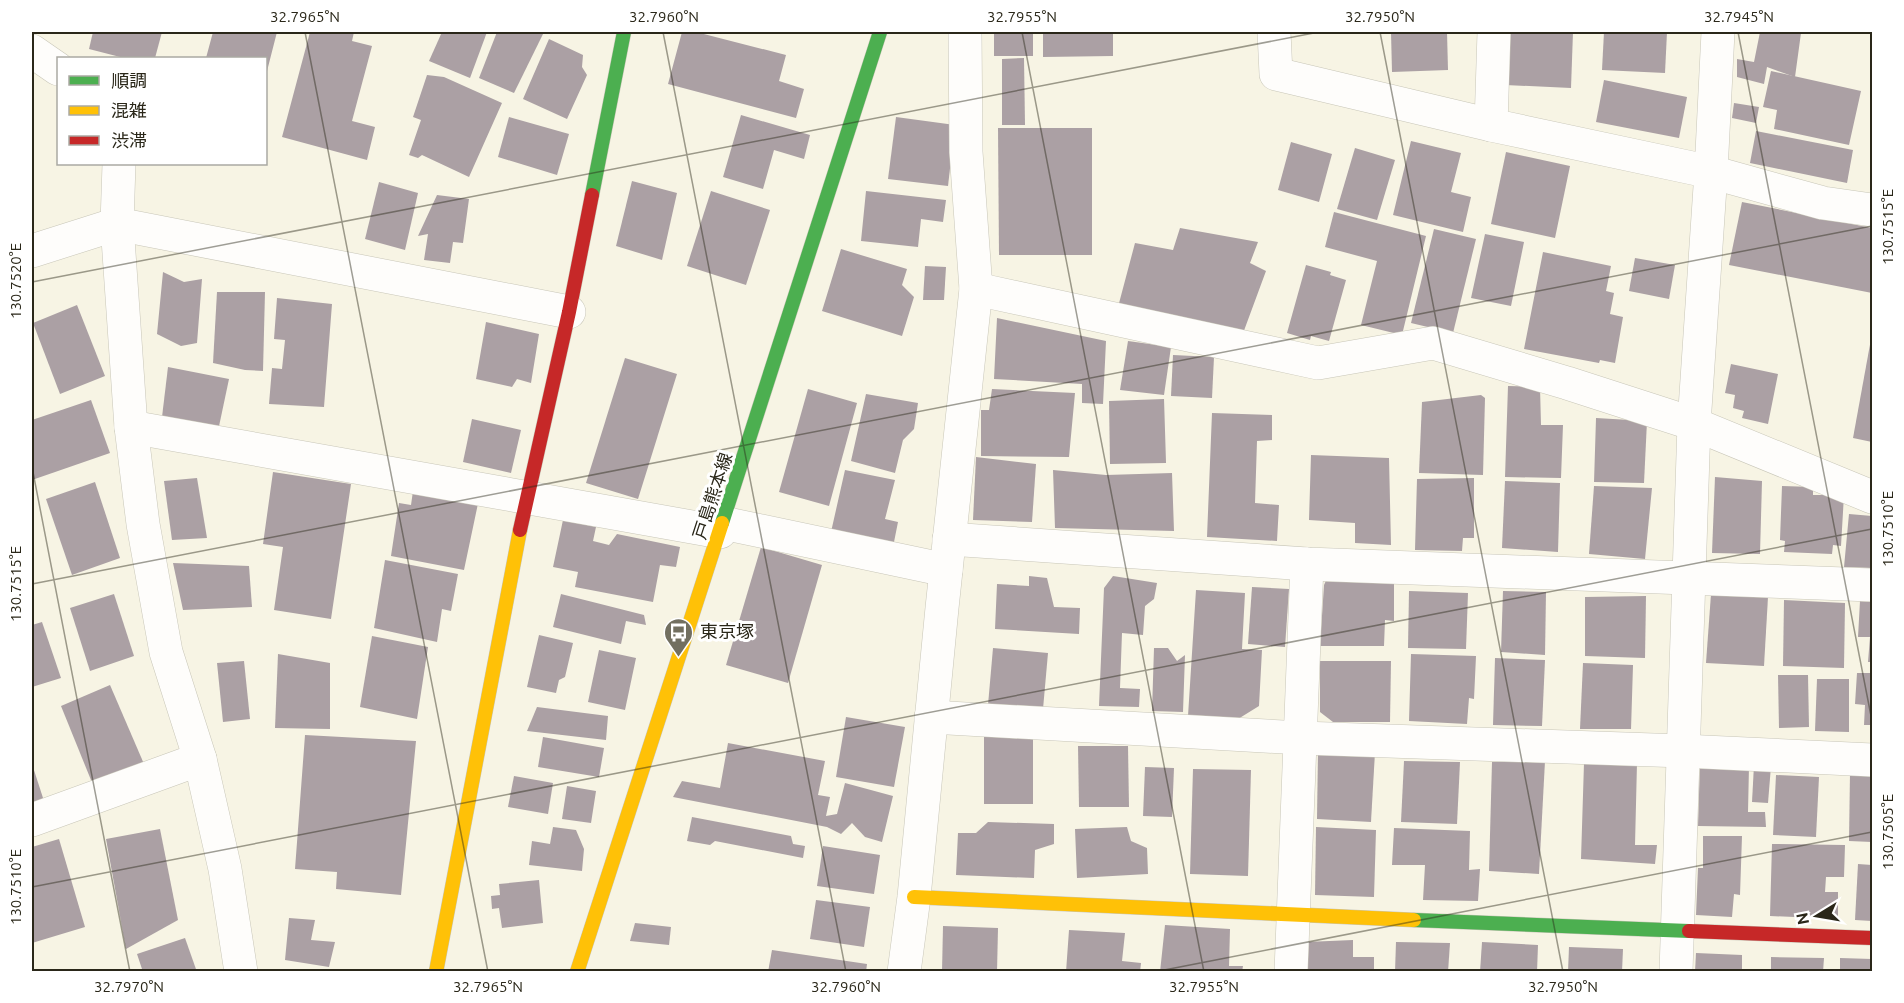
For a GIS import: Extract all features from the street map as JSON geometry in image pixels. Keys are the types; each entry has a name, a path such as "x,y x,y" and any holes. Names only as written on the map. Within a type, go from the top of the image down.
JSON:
{"street":[{"path":"436,972 527,498 569,312 624,32"},
{"name":"戸島熊本線","path":"577,972 880,32"},
{"path":"904,972 914,897 947,554 976,289 966,152 965,32"},
{"path":"1274,32 1276,74 1491,125 1711,172 1823,204 1872,210"},
{"path":"1491,125 1494,32"},
{"path":"1676,972 1694,424 1718,32"},
{"path":"32,51 57,68"},
{"path":"119,165 117,224 131,427 143,524 165,651 200,759 225,869 241,972"},
{"path":"32,251 117,224 569,312"},
{"path":"976,289 1318,363 1433,343 1694,424 1872,497"},
{"path":"131,427 527,498 721,528 947,554 1307,564 1872,585"},
{"path":"1291,972 1307,564"},
{"path":"931,717 1301,738 1872,760"},
{"path":"32,820 200,759"},
{"path":"914,897 1872,938"}],"building":[{"path":"93,32 162,32 155,57 120,57 89,49"},
{"path":"213,32 277,32 267,71 267,57 206,57"},
{"path":"310,32 354,32 352,41 372,46 352,121 375,127 367,160 282,137"},
{"path":"442,32 487,32 470,78 429,61"},
{"path":"497,32 544,32 514,93 479,78"},
{"path":"682,32 696,32 786,55 779,81 804,89 796,118 668,84"},
{"path":"994,32 1033,32 1033,56 994,56"},
{"path":"1043,32 1113,32 1113,56 1043,57"},
{"path":"1391,32 1447,32 1448,70 1392,72"},
{"path":"1507,32 1573,32 1571,88 1505,85"},
{"path":"1604,32 1667,32 1665,73 1602,70"},
{"path":"1760,32 1801,33 1795,77 1767,67 1764,84 1737,77 1737,59 1754,62"},
{"path":"549,39 583,55 582,67 587,75 567,119 523,99"},
{"path":"1024,58 1025,125 1002,125 1002,59"},
{"path":"1771,71 1861,91 1849,145 1774,129 1777,110 1763,107"},
{"path":"427,75 444,77 502,103 469,177 422,155 418,158 409,155 421,120 413,117"},
{"path":"1604,80 1687,97 1679,138 1596,122"},
{"path":"1734,103 1759,107 1756,123 1732,118"},
{"path":"741,115 810,135 804,159 774,150 763,189 723,177"},
{"path":"509,117 569,134 557,175 498,157"},
{"path":"896,117 955,125 948,186 888,179"},
{"path":"998,128 1092,128 1092,255 999,255"},
{"path":"1756,131 1853,150 1847,183 1750,163"},
{"path":"1411,141 1461,153 1451,192 1471,197 1463,232 1393,215"},
{"path":"1291,142 1332,154 1319,202 1278,190"},
{"path":"1355,148 1395,160 1377,220 1337,209"},
{"path":"1506,152 1570,166 1555,238 1491,224"},
{"path":"632,181 677,193 662,260 616,246"},
{"path":"379,182 418,193 405,250 365,239"},
{"path":"711,191 770,210 746,285 687,266"},
{"path":"866,191 946,200 943,222 921,219 918,247 861,241"},
{"path":"437,195 469,199 463,243 453,242 450,263 424,260 428,234 418,236"},
{"path":"1742,202 1872,228 1872,293 1729,265"},
{"path":"1334,212 1426,236 1402,335 1361,325 1377,261 1325,247"},
{"path":"1180,228 1258,242 1250,263 1266,271 1242,336 1118,307 1135,243 1173,250"},
{"path":"1434,229 1476,239 1453,333 1411,323"},
{"path":"1485,234 1524,242 1511,306 1471,298"},
{"path":"841,249 907,269 902,285 914,297 902,336 822,311"},
{"path":"1543,252 1611,266 1606,291 1614,293 1610,314 1623,317 1615,363 1600,360 1599,363 1524,349"},
{"path":"1635,258 1675,265 1669,299 1629,291"},
{"path":"1306,265 1331,272 1330,275 1346,280 1329,341 1311,336 1310,340 1287,333"},
{"path":"925,266 946,267 944,300 923,300"},
{"path":"163,272 184,282 202,279 197,343 181,346 157,334"},
{"path":"217,292 265,292 263,371 245,370 213,363"},
{"path":"277,298 332,304 324,407 269,404 272,368 282,369 285,340 274,339"},
{"path":"77,305 105,376 60,394 33,323"},
{"path":"997,318 1106,341 1103,404 1082,403 1082,384 994,379"},
{"path":"486,322 539,334 531,383 517,379 512,387 476,379"},
{"path":"1872,339 1872,442 1853,438"},
{"path":"1128,341 1171,347 1164,395 1120,390"},
{"path":"1173,355 1214,357 1212,398 1171,396"},
{"path":"625,358 677,374 638,499 586,483"},
{"path":"1731,364 1778,374 1768,424 1742,418 1744,411 1733,408 1735,395 1725,393"},
{"path":"168,367 229,379 218,431 162,417"},
{"path":"1508,386 1540,387 1541,425 1563,425 1561,478 1505,477"},
{"path":"808,389 857,403 829,506 779,492"},
{"path":"992,389 1075,393 1069,457 981,456 981,410 989,410"},
{"path":"866,394 918,403 914,429 903,440 895,473 851,461"},
{"path":"1481,395 1485,398 1483,475 1419,473 1422,402"},
{"path":"1164,399 1166,463 1110,464 1109,401"},
{"path":"91,400 110,453 32,480 32,420"},
{"path":"1212,413 1272,415 1272,440 1257,441 1255,503 1279,505 1277,541 1207,537"},
{"path":"1596,418 1647,421 1644,483 1594,482"},
{"path":"472,419 521,430 511,473 463,462"},
{"path":"1311,455 1389,458 1391,545 1355,543 1355,523 1309,520"},
{"path":"976,457 1036,464 1032,522 973,520"},
{"path":"845,470 895,480 885,519 898,522 893,547 831,532"},
{"path":"1053,470 1106,475 1172,473 1174,531 1055,528"},
{"path":"273,472 351,484 331,619 274,610 283,547 263,544"},
{"path":"1715,477 1762,481 1760,554 1712,553"},
{"path":"197,478 207,538 172,540 164,481"},
{"path":"1474,478 1474,538 1463,538 1462,551 1415,550 1417,479"},
{"path":"1505,481 1560,483 1558,552 1502,548"},
{"path":"95,482 120,558 72,575 46,499"},
{"path":"1594,486 1652,488 1645,559 1589,554"},
{"path":"1782,486 1813,487 1813,495 1844,495 1841,546 1833,545 1832,554 1784,552 1785,541 1780,540"},
{"path":"413,491 480,494 464,570 391,556 399,503 411,505"},
{"path":"1849,514 1872,516 1872,568 1844,567"},
{"path":"563,520 596,527 593,541 609,545 617,534 680,547 676,567 660,565 653,602 575,587 578,572 553,567"},
{"path":"761,547 822,565 788,683 726,665"},
{"path":"385,560 458,574 451,611 442,609 437,642 374,628"},
{"path":"173,563 249,566 252,607 183,610"},
{"path":"1330,572 1394,573 1394,621 1385,620 1384,646 1320,646 1324,585"},
{"path":"1029,576 1047,578 1054,607 1080,608 1079,634 995,629 997,584 1029,586"},
{"path":"1113,576 1157,583 1154,599 1145,606 1143,635 1122,633 1120,688 1140,689 1139,707 1099,706 1104,588"},
{"path":"1252,587 1289,589 1285,647 1248,644"},
{"path":"1196,590 1245,593 1242,649 1262,650 1259,706 1238,719 1188,716"},
{"path":"1409,591 1468,593 1466,649 1408,648"},
{"path":"1503,591 1546,592 1545,655 1501,652"},
{"path":"114,594 134,656 90,671 70,608"},
{"path":"561,594 644,615 646,625 626,621 621,644 553,627"},
{"path":"1711,594 1768,597 1764,666 1706,663"},
{"path":"1646,596 1645,658 1585,656 1585,597"},
{"path":"1784,600 1845,603 1844,668 1783,666"},
{"path":"1860,601 1872,602 1872,662 1868,662 1870,637 1858,637"},
{"path":"42,622 61,678 32,687 32,625"},
{"path":"539,635 573,643 565,677 559,680 556,693 527,687"},
{"path":"372,636 428,647 417,719 360,707"},
{"path":"993,648 1048,653 1043,709 988,705"},
{"path":"1154,648 1168,648 1177,661 1185,655 1183,712 1152,711"},
{"path":"599,650 636,658 625,710 588,702"},
{"path":"278,654 330,663 330,729 275,728"},
{"path":"1411,654 1476,656 1474,699 1469,698 1467,724 1409,721"},
{"path":"1495,658 1545,660 1542,726 1493,725"},
{"path":"244,661 250,719 223,722 217,663"},
{"path":"1320,661 1391,661 1390,722 1333,722 1320,712"},
{"path":"1583,663 1633,665 1631,729 1580,729"},
{"path":"1857,673 1872,673 1872,725 1864,725 1865,705 1855,704"},
{"path":"1778,675 1808,675 1809,727 1779,728"},
{"path":"1817,679 1849,679 1849,732 1815,731"},
{"path":"110,685 144,764 93,785 61,706"},
{"path":"537,707 608,716 606,740 527,731"},
{"path":"846,717 905,727 894,787 836,777"},
{"path":"305,735 416,741 401,895 336,889 337,872 295,869"},
{"path":"984,736 1033,736 1033,804 984,804"},
{"path":"543,737 604,748 599,777 538,767"},
{"path":"728,743 825,761 818,795 830,797 826,816 837,814 845,783 893,796 882,842 865,837 852,823 841,834 827,827 673,797 682,781 720,788"},
{"path":"1078,746 1128,746 1129,807 1079,807"},
{"path":"1318,752 1375,752 1371,822 1317,819"},
{"path":"1404,761 1460,762 1457,824 1401,822"},
{"path":"1545,761 1539,874 1489,871 1492,762"},
{"path":"1584,763 1637,763 1635,845 1657,845 1655,864 1581,859"},
{"path":"1700,763 1749,766 1748,812 1765,812 1766,827 1698,826"},
{"path":"32,764 44,801 32,805"},
{"path":"1754,765 1771,766 1768,803 1752,802"},
{"path":"1145,767 1174,768 1172,817 1143,816"},
{"path":"1193,769 1251,770 1248,876 1190,874"},
{"path":"1850,773 1872,773 1872,842 1849,841"},
{"path":"1776,775 1819,777 1816,837 1773,835"},
{"path":"514,776 553,783 548,814 508,807"},
{"path":"567,786 596,791 591,823 562,819"},
{"path":"692,817 791,836 793,844 805,846 803,858 715,841 710,845 687,841"},
{"path":"988,822 1054,824 1054,844 1035,850 1034,878 956,875 958,833 976,833"},
{"path":"553,827 576,830 584,849 582,871 529,865 532,841 550,844"},
{"path":"1127,827 1131,841 1147,848 1148,874 1077,878 1075,829"},
{"path":"1316,827 1376,830 1374,897 1315,895"},
{"path":"1394,828 1470,831 1469,870 1480,869 1478,901 1423,900 1425,865 1392,865"},
{"path":"160,829 178,920 126,949 106,839"},
{"path":"1703,836 1742,836 1740,895 1734,894 1732,917 1696,915 1698,868 1703,868"},
{"path":"59,839 85,927 32,943 32,847"},
{"path":"1772,844 1845,845 1844,877 1826,877 1825,892 1838,892 1838,919 1770,916"},
{"path":"823,846 880,855 874,894 817,886"},
{"path":"1858,864 1872,865 1872,921 1855,920"},
{"path":"539,880 543,923 502,928 499,908 492,909 491,896 500,895 499,884"},
{"path":"816,900 870,907 864,947 810,939"},
{"path":"289,918 315,920 311,940 335,942 329,967 285,960"},
{"path":"635,923 671,927 669,945 630,941"},
{"path":"1165,925 1230,929 1229,966 1243,966 1242,972 1160,972"},
{"path":"943,926 998,928 997,972 942,972"},
{"path":"1069,930 1125,933 1122,961 1141,963 1140,972 1066,972"},
{"path":"185,938 197,972 143,972 137,954"},
{"path":"1353,940 1353,957 1374,957 1374,972 1305,972 1306,942"},
{"path":"1396,942 1450,943 1448,972 1395,972"},
{"path":"1482,942 1538,945 1537,972 1480,972"},
{"path":"1569,947 1623,949 1622,972 1568,972"},
{"path":"772,950 867,964 866,972 768,972"},
{"path":"1696,953 1742,955 1742,972 1695,972"},
{"path":"1771,957 1824,958 1823,972 1771,972"},
{"path":"1840,958 1872,959 1872,972 1840,972"}],"traffic: fast":[{"path":"592,195 624,32"},
{"path":"722,523 880,32"},
{"path":"1414,920 1689,931"}],"traffic: slow":[{"path":"577,972 722,523"},
{"path":"436,972 520,530"},
{"path":"914,897 1414,920"}],"traffic: jam":[{"path":"520,530 569,312 592,195"},
{"path":"1689,931 1872,938"}],"place":[{"name":"東京塚","path":"679,658"}]}
